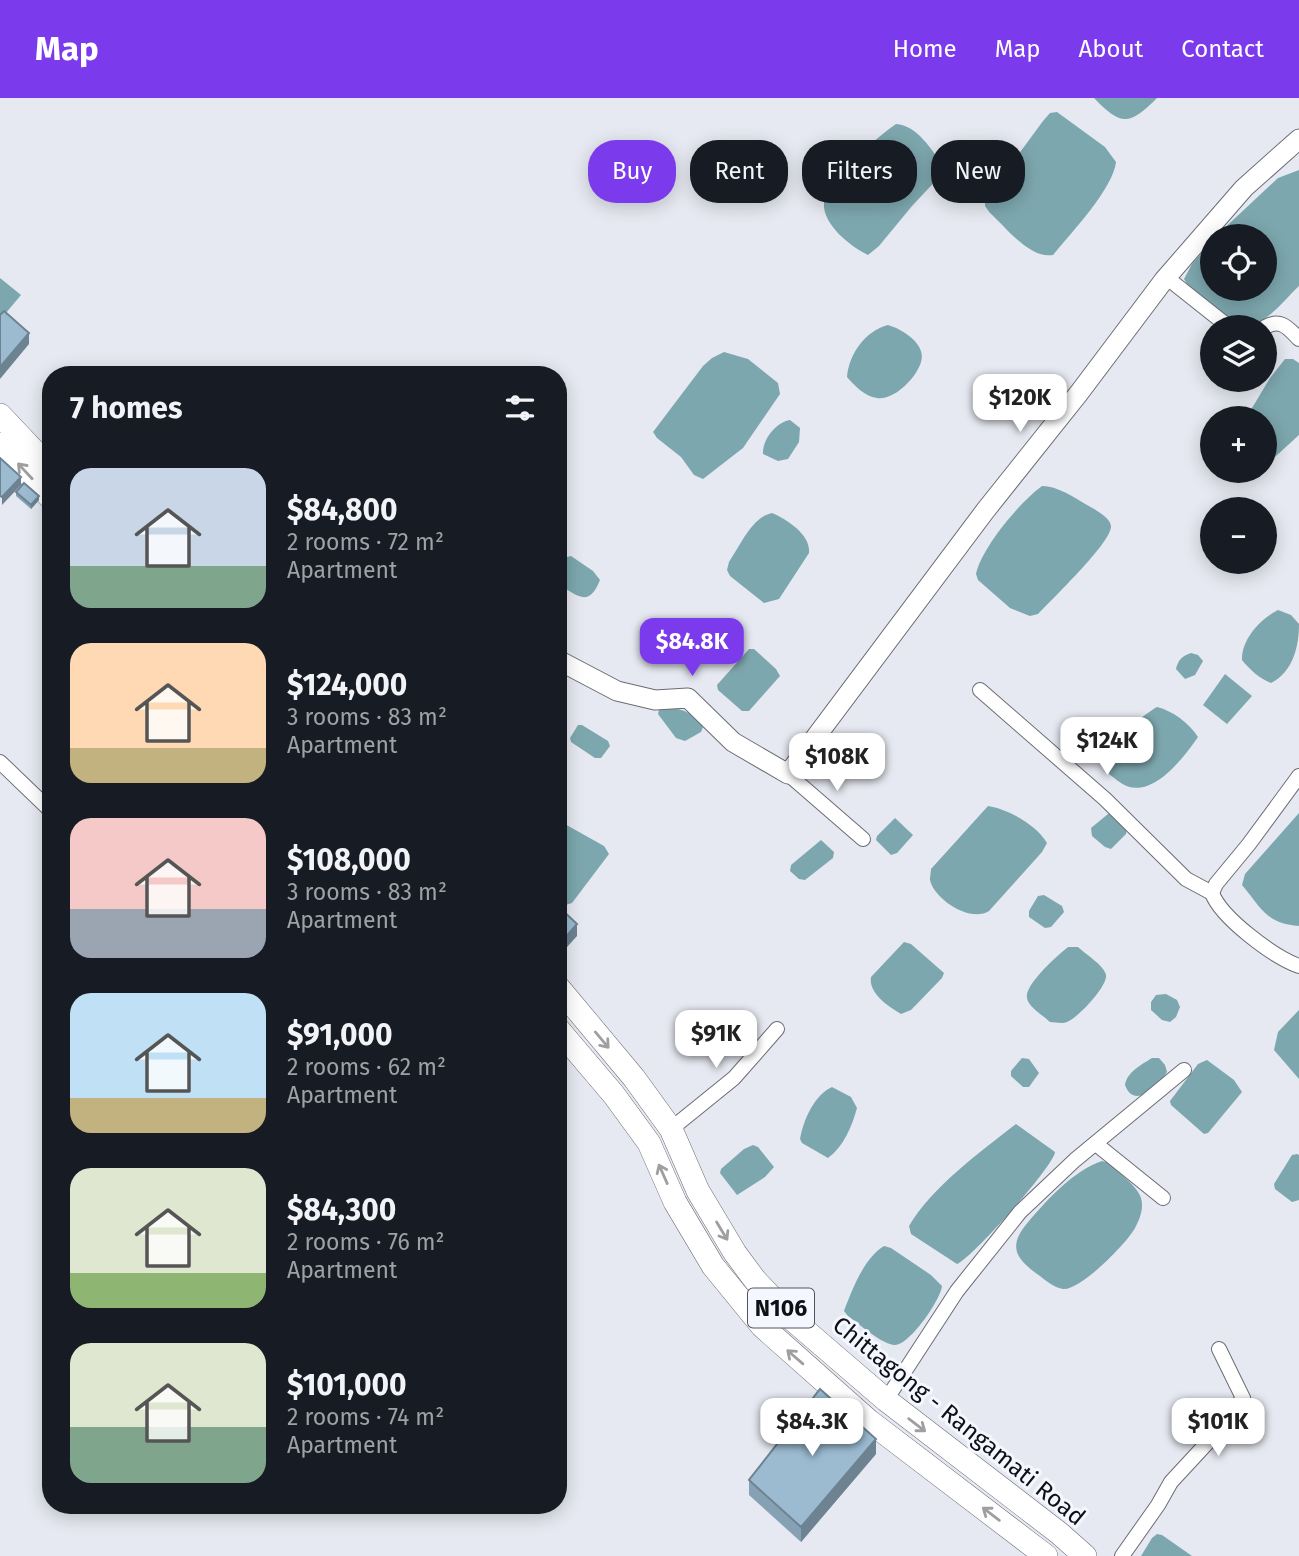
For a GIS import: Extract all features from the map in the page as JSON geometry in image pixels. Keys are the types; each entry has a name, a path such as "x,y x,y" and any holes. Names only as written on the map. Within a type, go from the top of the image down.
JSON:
{"highway":[{"path":"0,415 42,459"},
{"path":"0,444 42,488"},
{"name":"Chittagong - Rangamati Road","path":"567,998 634,1078 671,1129 698,1192 735,1253 755,1280 787,1313 886,1401 1059,1533 1085,1556"},
{"name":"Chittagong - Rangamati Road","path":"567,1040 614,1095 649,1143 675,1202 713,1266 762,1326 869,1421 1045,1556"}],"main road":[{"path":"567,665 617,691 654,700 688,698 733,742 788,774 985,511 1079,393 1166,277 1244,188 1299,139"}],"street":[{"path":"1166,277 1214,315"},
{"path":"1277,323 1282,323 1299,339"},
{"path":"980,690 1105,799 1186,880 1212,893 1216,904 1260,944 1281,958 1299,965"},
{"path":"0,762 42,802"},
{"path":"788,774 863,839"},
{"path":"1212,893 1216,884 1299,776"},
{"path":"671,1129 734,1078 777,1029"},
{"path":"886,1401 957,1291 1020,1213 1075,1160 1184,1070"},
{"path":"1096,1144 1163,1198"},
{"path":"1122,1556 1171,1482 1208,1442 1242,1398 1219,1349"}],"water":[{"path":"1094,98 1157,98 1139,114 1125,119 1111,114"},
{"path":"1057,112 1105,147 1116,162 1107,185 1090,210 1053,255 1044,255 1027,247 1011,233 990,213 985,203 1025,203 1025,146 1050,113"},
{"path":"896,124 904,125 923,139 931,149 931,186 917,201 917,140 875,140"},
{"path":"1299,170 1299,286 1269,315 1225,315 1208,301 1277,301 1277,224 1229,224 1278,178"},
{"path":"824,203 915,203 879,246 868,255 839,234 825,211"},
{"path":"1200,255 1200,295 1184,279"},
{"path":"0,278 21,295 0,320"},
{"path":"888,325 917,343 922,355 921,362 904,387 890,396 877,398 864,393 847,377 848,368 865,338"},
{"path":"724,352 748,359 778,383 780,394 743,448 703,479 694,475 681,457 653,432 703,366"},
{"path":"1285,359 1293,359 1299,363 1299,435 1277,455 1277,406 1253,406 1262,392 1277,392 1277,369"},
{"path":"790,420 800,428 799,442 788,459 778,461 763,454 771,432"},
{"path":"1042,486 1059,490 1077,499 1105,516 1111,526 1102,545 1080,571 1038,614 1030,616 1010,608 978,580 976,574 986,551 1003,526"},
{"path":"772,513 802,534 809,546 809,553 779,599 764,603 730,576 727,570 729,562 753,526 758,520"},
{"path":"571,556 593,571 600,580 596,589 587,597 567,589 567,557"},
{"path":"1278,610 1291,615 1299,624 1299,632 1290,665 1271,683 1242,660 1245,645 1253,631"},
{"path":"749,649 754,649 780,676 749,711 742,711 718,690 717,685"},
{"path":"1191,653 1198,655 1203,661 1195,675 1185,679 1176,669 1181,659"},
{"path":"1225,674 1252,696 1227,724 1203,705"},
{"path":"1157,707 1180,718 1198,737 1163,777 1152,784 1129,787 1107,772 1103,766 1104,759 1124,733"},
{"path":"679,709 693,716 703,727 701,732 685,741 676,738 658,714 659,710"},
{"path":"578,725 608,741 610,746 601,758 595,758 571,742 570,738"},
{"path":"988,806 1021,819 1047,843 989,911 972,914 954,907 938,895 930,880 931,869"},
{"path":"1299,813 1299,926 1272,918 1260,908 1242,885 1245,874"},
{"path":"1108,814 1114,814 1127,828 1126,834 1111,849 1092,836 1091,828"},
{"path":"895,818 913,835 897,853 891,855 876,840"},
{"path":"567,825 604,846 609,854 572,903 567,905"},
{"path":"821,840 834,852 833,858 805,880 799,879 790,871 791,865"},
{"path":"1044,895 1062,906 1064,912 1051,927 1045,928 1029,917 1029,911 1038,896"},
{"path":"904,942 911,944 944,973 911,1010 901,1014 876,994 871,977"},
{"path":"1068,947 1078,947 1098,964 1105,971 1105,980 1078,1015 1063,1023 1050,1022 1030,1005 1027,992 1043,971"},
{"path":"1166,994 1177,1000 1180,1007 1176,1017 1170,1022 1162,1020 1151,1010 1151,1002 1156,995"},
{"path":"1299,1010 1299,1079 1274,1050 1278,1032"},
{"path":"1022,1058 1029,1059 1039,1073 1029,1087 1023,1087 1011,1076 1011,1071"},
{"path":"1152,1058 1159,1058 1167,1072 1153,1089 1140,1096 1134,1095 1125,1085 1126,1080 1135,1069"},
{"path":"1207,1060 1234,1080 1242,1092 1208,1133 1204,1134 1171,1105 1170,1101 1198,1064"},
{"path":"832,1087 851,1097 857,1108 847,1135 839,1148 828,1158 802,1143 800,1139 810,1109 820,1096"},
{"path":"1016,1124 1055,1152 1041,1175 994,1230 957,1264 911,1234 909,1226 943,1184"},
{"path":"753,1145 758,1147 774,1167 765,1177 737,1195 720,1173 721,1169 744,1149"},
{"path":"1297,1154 1299,1200 1292,1202 1275,1189 1274,1184 1292,1155"},
{"path":"1102,1161 1109,1163 1139,1193 1142,1206 1140,1217 1130,1235 1091,1275 1071,1288 1054,1286 1020,1258 1016,1245 1018,1238 1029,1221 1062,1186 1081,1171"},
{"path":"884,1246 931,1275 942,1286 924,1320 909,1338 895,1345 878,1338 844,1311 865,1266"},
{"path":"1208,1403 1220,1415 1214,1428 1202,1435 1194,1426 1193,1417 1198,1409"},
{"path":"1157,1534 1162,1535 1192,1556 1141,1556"}],"building":[{"path":"4,311 29,333 0,367 0,315"},
{"path":"0,458 21,477 2,497 0,496"},
{"path":"24,483 39,496 31,505 16,492"},
{"path":"567,915 577,924 567,936"},
{"path":"820,1389 876,1439 801,1527 749,1480"}]}
